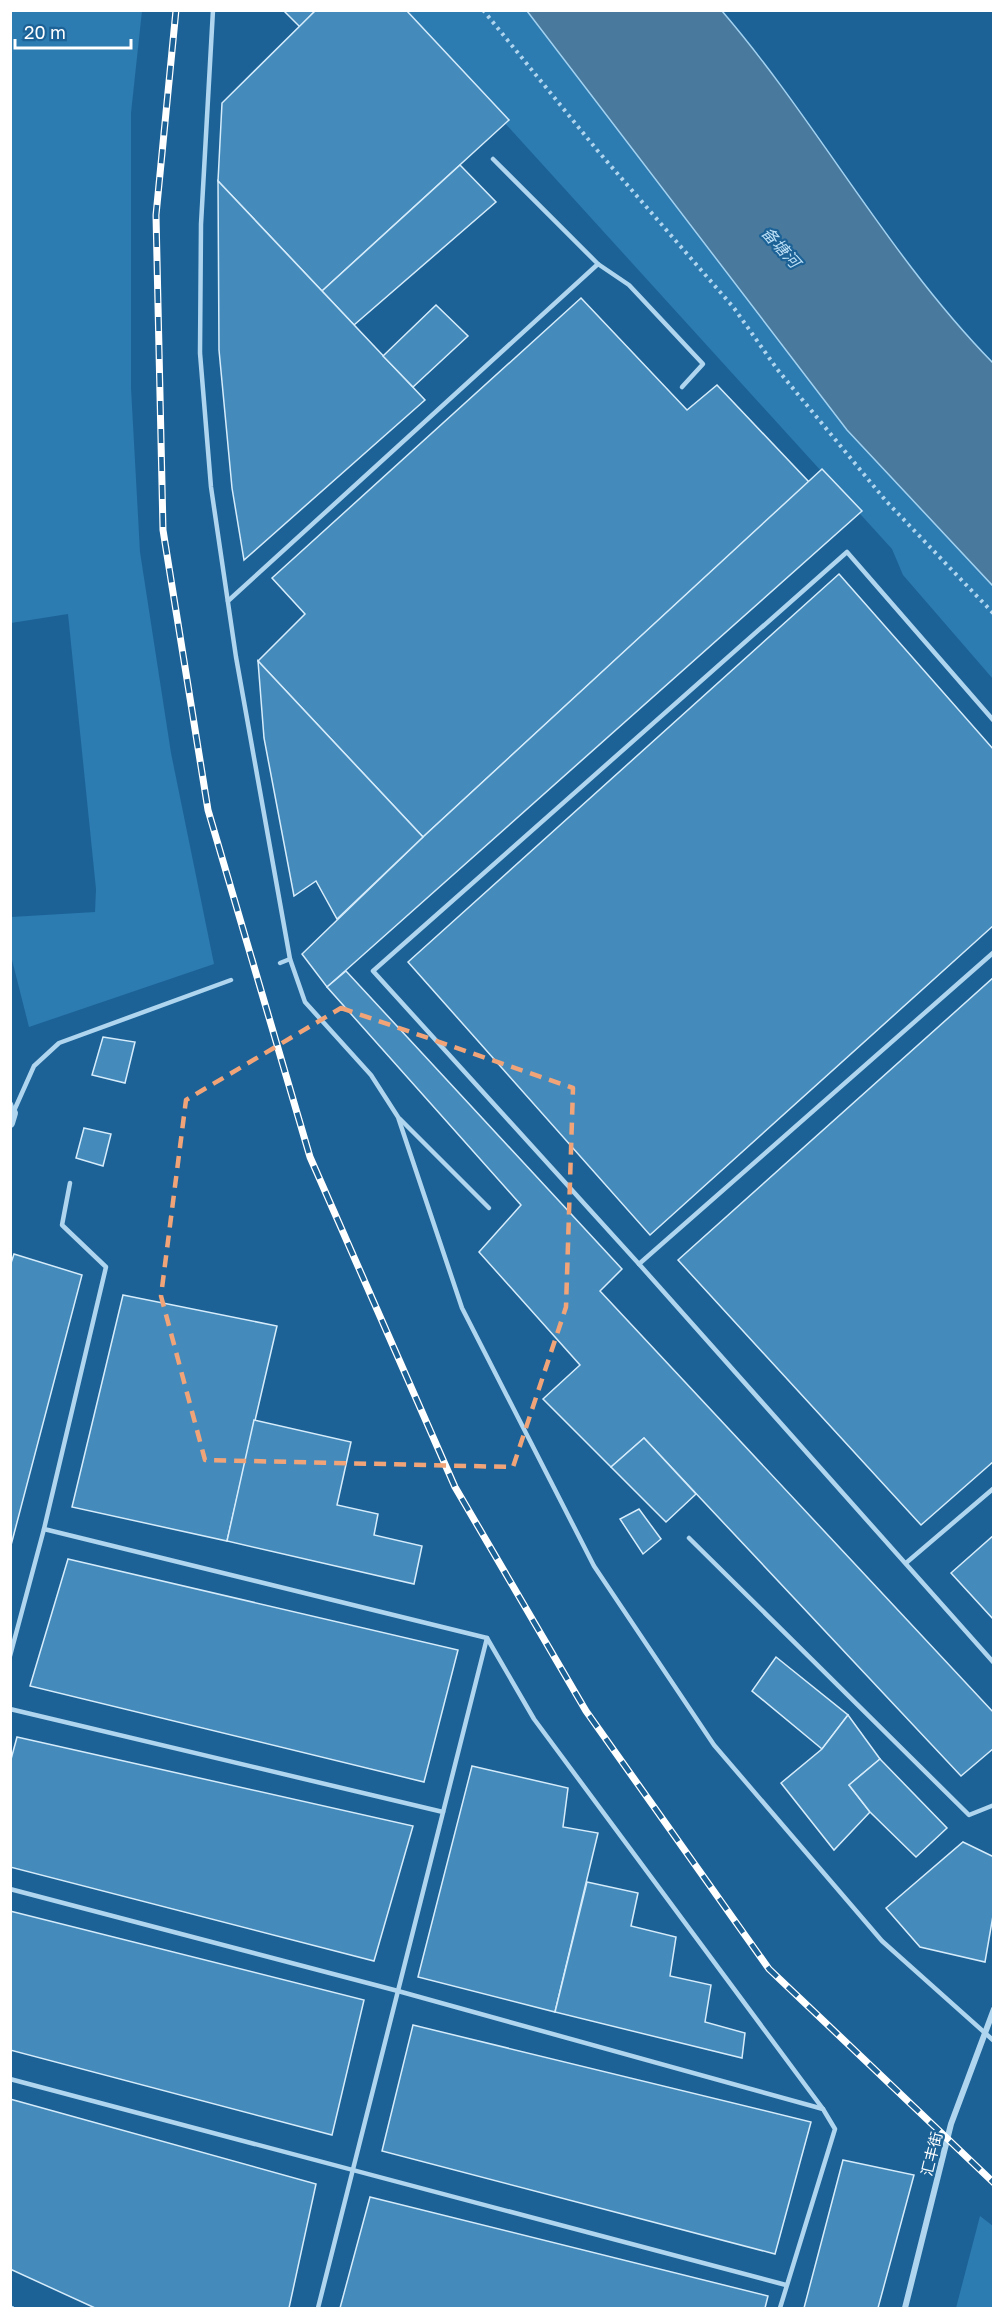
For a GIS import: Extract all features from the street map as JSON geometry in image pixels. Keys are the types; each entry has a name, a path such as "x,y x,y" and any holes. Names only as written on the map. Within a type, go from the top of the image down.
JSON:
{"street":[{"name":"汇丰街","path":"905,2308 951,2124 993,2009"}],"lane":[{"path":"213,10 201,224 200,353 211,487 228,601 290,959 304,1002 371,1074 398,1118 462,1308 594,1566 714,1745 882,1941 993,2041"},
{"path":"493,159 598,264 629,285 703,364 682,387"},
{"path":"228,601 598,264"},
{"path":"993,721 847,552 373,971 639,1264 993,1663"},
{"path":"639,1264 993,952"},
{"path":"280,963 290,959"},
{"path":"11,1113 34,1066 59,1043 231,980"},
{"path":"398,1118 489,1208"},
{"path":"10,1656 44,1529 106,1267 62,1225 70,1183"},
{"path":"906,1563 993,1488"},
{"path":"44,1529 487,1638 534,1719 824,2109 834,2129 780,2308"},
{"path":"689,1538 969,1815 993,1805"},
{"path":"318,2308 487,1638"},
{"path":"10,1709 443,1812"},
{"path":"10,1889 398,1991 824,2109"},
{"path":"10,2079 352,2172 786,2285"}],"path":[{"path":"483,10 597,150 734,308 777,369 886,501 993,614"}],"highlighted area":[{"path":"341,1008 573,1088 566,1307 513,1467 205,1460 161,1296 186,1100"}],"shaded area":[{"path":"11,10 142,11 131,113 131,388 140,552 171,753 214,964 29,1027 11,956 11,917 95,912 96,889 68,614 11,623"},
{"path":"403,11 527,11 847,430 993,586 993,679 903,575 892,549"},
{"path":"980,2216 993,2226 993,2308 956,2308"}],"water":[{"name":"备塘河","path":"527,11 722,11 757,54 920,279 993,363 993,586 847,430"}],"building":[{"path":"283,10 316,10 300,27"},
{"path":"316,10 406,10 509,120 322,291 218,181 222,103"},
{"path":"460,165 496,202 354,325 322,291"},
{"path":"218,181 425,400 244,560 232,488 219,350"},
{"path":"581,298 687,410 717,385 809,482 423,837 258,661 305,614 272,578"},
{"path":"436,305 468,336 413,387 383,356"},
{"path":"822,469 862,511 327,987 302,954 423,837"},
{"path":"839,574 994,750 994,925 650,1235 408,962"},
{"path":"258,661 423,837 337,919 316,881 294,896 264,738"},
{"path":"346,971 622,1269 600,1291 994,1713 994,1748 961,1776 644,1438 611,1467 543,1399 580,1365 479,1252 521,1205 327,987"},
{"path":"994,977 994,1461 921,1525 678,1260"},
{"path":"103,1037 135,1042 125,1083 92,1075"},
{"path":"84,1128 111,1134 103,1166 76,1158"},
{"path":"14,1254 82,1275 10,1549 10,1266"},
{"path":"123,1295 277,1326 227,1541 72,1507"},
{"path":"254,1420 351,1442 337,1505 378,1514 374,1535 422,1546 414,1584 227,1541"},
{"path":"644,1438 696,1494 666,1522 611,1467"},
{"path":"639,1509 661,1539 643,1554 620,1519"},
{"path":"994,1535 994,1620 951,1573"},
{"path":"68,1559 458,1650 424,1782 30,1686"},
{"path":"776,1657 848,1715 822,1749 752,1691"},
{"path":"848,1715 880,1759 849,1785 870,1812 834,1850 781,1783 822,1749"},
{"path":"17,1737 413,1826 374,1961 10,1867 10,1763"},
{"path":"880,1759 947,1828 916,1857 870,1812 849,1785"},
{"path":"472,1766 568,1788 563,1827 598,1833 555,2012 418,1977"},
{"path":"963,1842 994,1857 994,1910 985,1962 920,1947 886,1908"},
{"path":"587,1882 638,1893 631,1926 676,1937 670,1976 711,1985 705,2022 745,2033 742,2058 555,2012"},
{"path":"10,1911 364,2000 332,2135 10,2050"},
{"path":"413,2025 811,2122 775,2254 382,2151"},
{"path":"10,2099 316,2184 289,2308 95,2308 10,2269"},
{"path":"843,2160 914,2175 878,2308 804,2308"},
{"path":"370,2197 768,2296 765,2308 340,2308"}],"railway":[{"path":"176,10 156,215 163,530 208,810 310,1157 455,1487 586,1711 769,1969 994,2183"}]}
